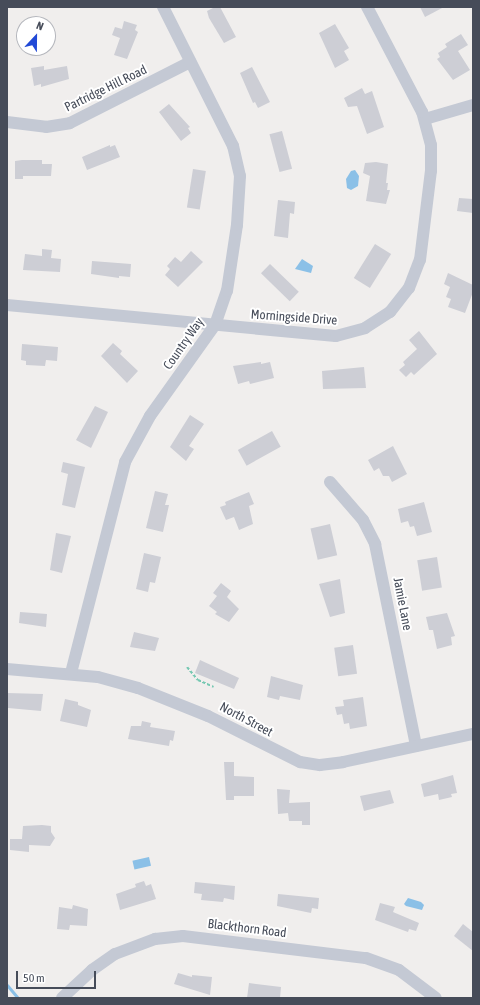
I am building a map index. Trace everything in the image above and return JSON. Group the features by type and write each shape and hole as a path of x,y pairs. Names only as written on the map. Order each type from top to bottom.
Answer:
{"street":[{"name":"Country Way","path":"71,673 125,462 150,416 215,325 227,290 237,225 239,168 227,130 190,62 163,7"},
{"name":"Morningside Drive","path":"7,305 336,336 365,328 390,312 411,284 421,255 432,170 429,133 425,119 367,7"},
{"name":"Partridge Hill Road","path":"7,122 46,127 70,123 190,62"},
{"path":"425,119 473,105"},
{"name":"Jamie Lane","path":"330,482 363,520 375,544 416,746"},
{"name":"North Street","path":"7,669 71,673 98,677 172,700 300,762 320,764 343,762 473,734"},
{"name":"Blackthorn Road","path":"62,998 92,970 115,954 155,939 183,936 366,958 399,970 436,998"}],"path":[{"path":"186,667 198,680 214,687"}],"water":[{"path":"355,170 359,176 358,186 351,190 347,188 346,179 351,171"},
{"path":"302,259 313,266 311,273 295,269"},
{"path":"149,857 151,866 134,870 132,861"},
{"path":"408,898 421,902 424,905 422,910 406,906 404,904"}],"building":[{"path":"215,7 220,7 236,37 224,43 209,18 207,11"},
{"path":"420,7 444,7 425,17"},
{"path":"124,21 137,25 135,30 138,32 127,59 114,55 120,38 112,35 115,27 122,29"},
{"path":"335,24 349,48 344,51 349,60 335,68 319,33"},
{"path":"461,34 468,45 458,51 470,70 453,80 437,59 440,57 438,53 447,47 445,44"},
{"path":"44,66 44,70 67,66 69,79 41,87 41,84 34,86 31,68"},
{"path":"252,67 270,102 258,108 255,102 253,103 240,73"},
{"path":"362,88 365,94 372,91 384,127 367,134 357,106 348,107 344,98"},
{"path":"169,104 190,127 188,128 191,133 181,141 159,112"},
{"path":"282,131 292,169 280,172 269,134"},
{"path":"110,145 110,147 115,145 120,157 87,170 82,157"},
{"path":"42,160 42,164 52,164 51,176 23,176 23,179 15,179 15,161"},
{"path":"376,162 388,164 386,183 388,183 387,190 390,190 386,204 366,201 370,176 363,173 365,163"},
{"path":"193,169 206,171 200,210 187,208"},
{"path":"459,198 473,199 473,213 457,211"},
{"path":"278,200 295,202 294,214 290,213 288,238 274,236"},
{"path":"375,244 391,254 370,288 354,278"},
{"path":"42,249 52,250 51,258 61,259 60,272 23,270 25,254 42,256"},
{"path":"191,251 203,262 178,287 165,275 170,269 167,266 175,257 181,262"},
{"path":"92,261 131,264 130,277 119,276 119,278 91,274"},
{"path":"270,264 299,292 290,301 261,273"},
{"path":"448,273 473,285 473,292 465,313 448,307 451,299 446,297 450,287 444,284"},
{"path":"419,331 437,354 414,375 411,372 406,377 399,370 405,365 403,362 417,349 409,340"},
{"path":"113,343 122,351 120,354 138,371 127,383 101,356"},
{"path":"22,344 58,347 57,361 46,360 45,366 26,365 26,361 21,360"},
{"path":"261,362 261,364 270,362 274,378 250,384 249,381 238,384 233,366"},
{"path":"364,367 366,388 323,389 322,371"},
{"path":"95,406 108,412 91,448 76,440"},
{"path":"190,415 204,424 189,446 194,449 186,461 170,447"},
{"path":"272,431 281,447 247,466 238,450"},
{"path":"393,446 407,474 392,482 389,476 383,476 379,468 374,471 368,460"},
{"path":"63,462 85,467 75,508 62,505 68,474 61,472"},
{"path":"155,491 168,494 165,505 169,505 163,532 146,528"},
{"path":"249,492 254,504 249,506 253,524 239,530 234,517 226,520 220,507 226,505 225,502"},
{"path":"424,502 432,532 417,536 414,526 410,527 408,521 401,523 398,509"},
{"path":"330,524 337,555 318,560 311,528"},
{"path":"56,533 71,536 62,573 50,570"},
{"path":"144,553 161,557 155,583 150,582 148,592 136,589"},
{"path":"437,557 442,588 422,591 417,560"},
{"path":"340,579 345,613 330,617 319,584"},
{"path":"221,583 231,591 227,597 239,609 229,622 215,614 217,612 209,606 217,596 213,593"},
{"path":"20,612 47,614 46,627 19,623"},
{"path":"447,613 455,636 451,637 452,645 437,649 433,630 429,630 426,617"},
{"path":"134,632 159,638 155,651 130,647"},
{"path":"353,645 357,674 338,676 334,648"},
{"path":"200,660 239,678 234,689 195,673"},
{"path":"271,676 303,685 300,700 280,696 279,700 267,697"},
{"path":"7,693 43,694 41,711 8,708"},
{"path":"363,697 367,726 350,729 349,723 344,724 342,714 337,715 335,707 344,706 343,700"},
{"path":"65,699 78,702 78,705 91,710 87,727 60,721"},
{"path":"142,721 151,723 150,727 175,731 173,741 170,740 169,746 128,739 131,726 141,726"},
{"path":"224,762 234,762 234,776 254,777 254,796 234,796 234,800 226,800"},
{"path":"453,775 457,793 451,794 452,797 439,800 438,794 424,797 421,784"},
{"path":"277,789 290,790 289,803 310,802 310,825 302,825 302,821 289,821 288,813 278,814"},
{"path":"390,790 394,803 364,811 360,796"},
{"path":"23,826 51,826 51,832 55,838 50,846 29,845 29,852 10,850 10,839 22,839"},
{"path":"144,881 146,886 151,884 156,899 120,910 116,894 136,887 135,884"},
{"path":"195,882 235,886 234,900 224,898 223,902 201,900 202,894 194,893"},
{"path":"278,894 319,898 318,909 312,908 311,913 277,906"},
{"path":"380,903 395,907 393,912 419,923 416,931 409,929 408,932 375,920"},
{"path":"73,905 88,909 87,926 70,925 69,930 57,929 59,907 72,909"},
{"path":"463,924 473,932 473,951 454,936"},
{"path":"178,973 192,977 192,975 212,977 210,995 174,984"},
{"path":"249,983 281,987 280,998 247,998"}],"waterway":[{"path":"7,985 18,998"}]}
